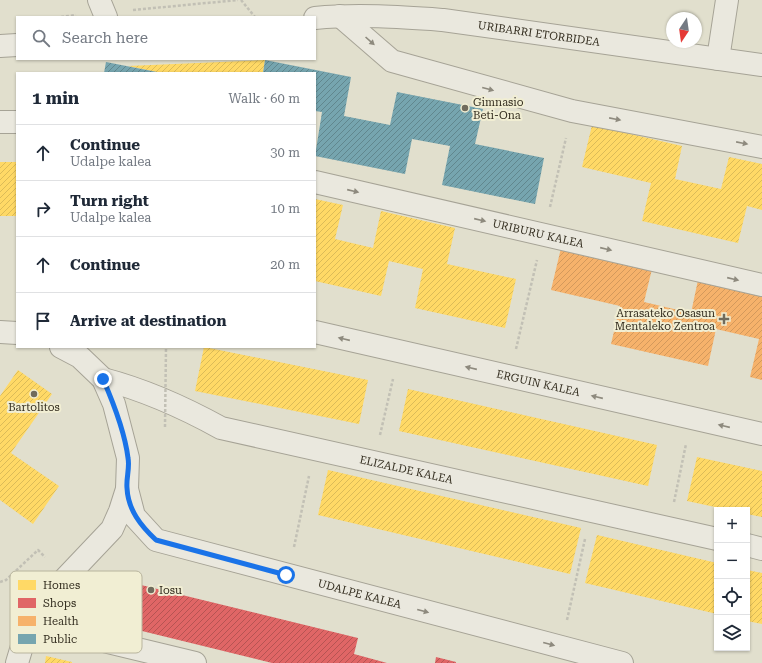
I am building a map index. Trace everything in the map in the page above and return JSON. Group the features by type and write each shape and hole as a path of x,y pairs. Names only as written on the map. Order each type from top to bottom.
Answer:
{"street":[{"path":"718,59 727,0"},
{"path":"340,16 392,61 572,111 762,147"},
{"name":"URIBARRI ETORBIDEA","path":"316,18 340,16 389,16 443,20 762,65"},
{"path":"0,46 16,45"},
{"path":"0,122 16,122"},
{"name":"URIBURU KALEA","path":"316,182 762,285"},
{"path":"0,332 16,333"},
{"name":"ERGUIN KALEA","path":"316,332 762,434"},
{"path":"64,348 80,358 103,379 114,404 128,458 126,489 120,511 112,529 72,571"},
{"name":"ELIZALDE KALEA","path":"103,379 130,386 178,405 221,428 714,538"},
{"name":"UDALPE KALEA","path":"126,489 134,516 156,540 622,663"},
{"path":"750,547 762,549"},
{"path":"142,650 195,663"},
{"path":"17,663 20,653"}],"path":[{"path":"67,16 103,10 238,0"},
{"path":"241,0 254,16"},
{"path":"509,376 572,111"},
{"path":"165,427 166,348"},
{"path":"380,436 390,391"},
{"path":"677,490 686,446"},
{"path":"293,550 315,449"},
{"path":"567,619 592,511"},
{"path":"16,571 38,550 46,557"},
{"path":"0,582 6,580 10,576"}],"building: Homes":[{"path":"265,60 263,72 156,72 128,66"},
{"path":"592,125 682,146 675,179 721,189 729,157 762,164 762,210 747,206 738,243 642,221 651,183 582,167"},
{"path":"0,162 16,162 16,216 0,216"},
{"path":"316,199 343,205 335,239 373,248 381,211 455,228 447,264 516,279 505,328 415,308 423,269 389,261 381,296 316,281"},
{"path":"204,348 368,380 359,424 195,391"},
{"path":"18,370 52,394 11,453 59,486 33,524 0,500 0,396"},
{"path":"408,389 657,445 648,486 399,431"},
{"path":"697,457 762,471 762,517 750,515 750,507 715,507 687,501"},
{"path":"328,470 581,528 570,574 318,515"},
{"path":"597,535 714,562 714,613 585,583"},
{"path":"750,571 762,573 762,624 750,622"},
{"path":"46,656 72,662 72,663 45,663"}],"building: Shops":[{"path":"142,585 358,638 354,654 387,663 272,663 142,631"},
{"path":"436,657 456,662 456,663 435,663"}],"building: Health":[{"path":"561,248 652,269 644,302 691,313 698,280 762,294 762,380 750,377 759,339 716,329 708,366 611,344 620,306 551,290"}],"building: Public":[{"path":"265,60 351,77 344,116 390,125 397,92 483,109 475,144 544,158 535,204 442,185 450,146 412,139 405,174 316,156 322,112 316,111 316,72 263,72"},
{"path":"106,62 157,72 104,72"}],"place":[{"name":"Gimnasio Beti-Ona","path":"465,108"},
{"name":"Arrasateko Osasun Mentaleko Zentroa","path":"724,319"},
{"name":"Bartolitos","path":"34,394"},
{"name":"Iosu","path":"151,590"}],"route":[{"path":"103,379 114,404 128,458 126,489 134,516 145,529 156,540 286,575"}]}
